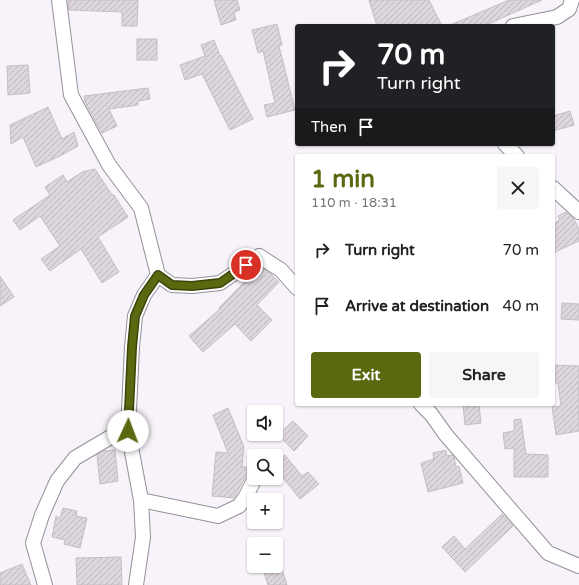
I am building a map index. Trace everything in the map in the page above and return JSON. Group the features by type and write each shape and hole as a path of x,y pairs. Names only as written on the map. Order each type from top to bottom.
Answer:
{"street":[{"path":"59,0 71,95 109,165 141,208 158,275 172,285 192,286 220,283 259,256 281,270 295,286"},
{"path":"523,24 558,17 569,9 572,0"},
{"path":"507,146 515,154"},
{"path":"555,190 579,212"},
{"path":"136,585 143,537 141,500 128,431 132,347 135,316 144,295 158,275"},
{"path":"423,406 431,414 446,435 548,553 579,566"},
{"path":"45,585 34,543 42,515 57,481 75,458 114,435 128,431"},
{"path":"141,500 218,516 239,506 252,485"}],"building":[{"path":"68,0 138,0 137,26 122,26 122,12 69,10"},
{"path":"214,0 237,0 240,10 234,12 236,20 221,25"},
{"path":"369,0 429,0 441,24 376,24"},
{"path":"509,0 542,0 488,24 453,24"},
{"path":"277,24 282,45 279,46 295,110 267,117 264,105 275,103 263,51 258,53 252,30"},
{"path":"137,39 157,39 157,60 137,60"},
{"path":"214,40 220,56 221,55 253,119 230,130 202,74 185,80 180,65 205,56 201,45"},
{"path":"28,65 30,93 8,95 7,66"},
{"path":"148,88 150,99 138,101 138,105 109,109 117,126 102,133 85,102 84,96"},
{"path":"48,107 62,139 74,132 78,146 36,167 23,137 11,144 10,125"},
{"path":"570,111 574,125 555,130 555,115"},
{"path":"95,169 128,217 98,237 119,272 102,283 81,249 50,271 41,259 60,246 40,216 20,230 13,220 50,195 45,187 63,175 67,182 82,172"},
{"path":"566,212 574,219 579,229 579,241 555,252 555,223 560,220 558,216"},
{"path":"260,266 279,282 257,305 272,320 251,341 235,324 203,352 189,336 220,309 219,308"},
{"path":"0,276 14,297 0,306"},
{"path":"562,303 579,304 579,320 561,319"},
{"path":"555,365 579,366 579,431 556,435 552,407 561,406 558,383 555,383"},
{"path":"463,406 479,406 481,423 465,425"},
{"path":"228,408 244,447 242,467 247,467 246,476 234,498 212,496 216,452 228,453 213,415"},
{"path":"521,419 526,454 548,455 548,477 514,477 514,448 505,449 503,433 514,431 514,420"},
{"path":"293,421 308,436 294,451 283,440 283,430"},
{"path":"115,450 118,481 100,484 97,455 103,451"},
{"path":"446,450 447,456 452,455 454,457 456,467 459,466 463,483 428,492 421,463 434,459 433,453"},
{"path":"285,455 302,476 308,472 319,484 300,499 283,478 283,457"},
{"path":"63,508 77,511 76,516 87,518 80,548 64,544 65,540 52,537 56,516 60,518"},
{"path":"502,514 513,526 465,572 442,547 454,536 465,549"},
{"path":"121,557 122,585 77,585 76,558"},
{"path":"22,564 31,585 0,585 0,573"},
{"path":"283,572 287,585 268,585 264,573"}],"route":[{"path":"128,431 135,316 144,295 158,275 172,285 192,286 220,283 246,265"}]}
